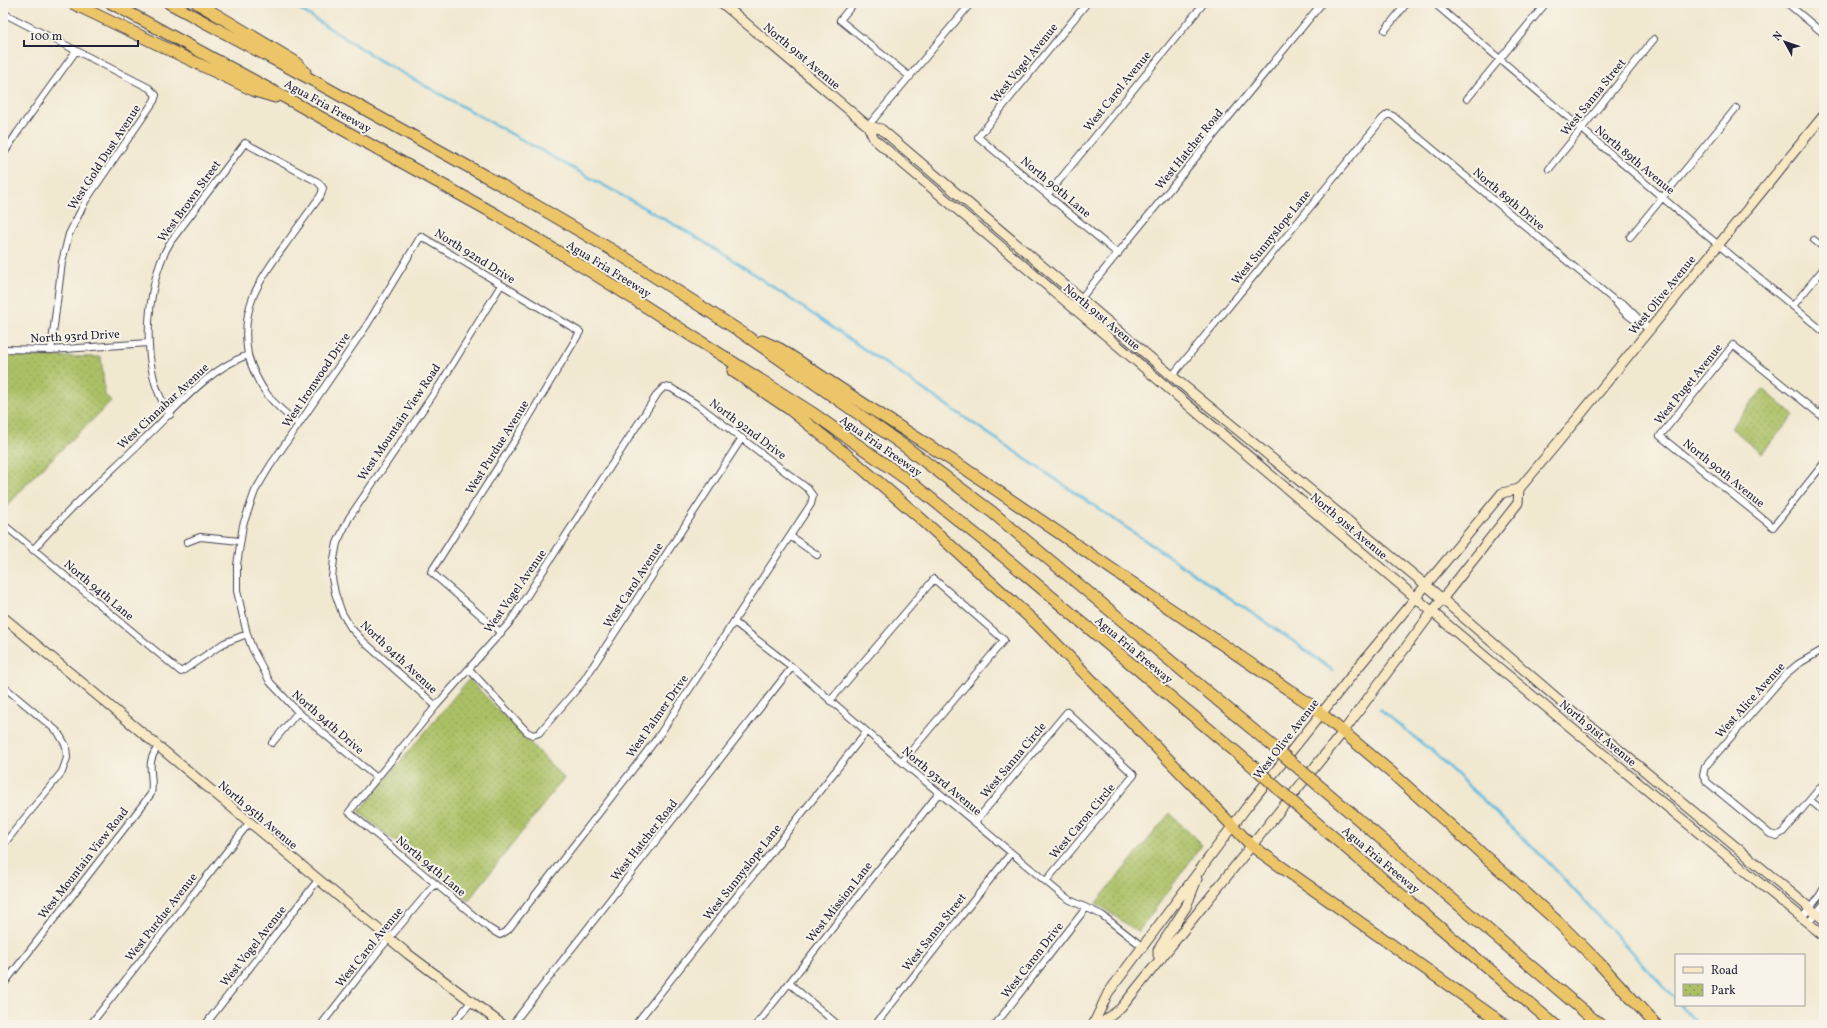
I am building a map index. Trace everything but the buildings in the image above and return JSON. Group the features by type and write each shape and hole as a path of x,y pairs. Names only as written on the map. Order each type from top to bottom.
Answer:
{"highway":[{"path":"72,3 255,91 295,102"},
{"name":"Agua Fria Freeway","path":"111,3 295,102 497,215 593,273 814,414 913,484 1009,561 1255,768 1555,1025"},
{"name":"Agua Fria Freeway","path":"169,3 314,81 503,186 624,257 738,330 903,445 992,512 1275,748 1600,1025"},
{"path":"198,3 294,61 314,81"},
{"path":"593,273 788,408 842,451 918,516 1058,645 1252,846 1505,1025"},
{"path":"738,330 780,349 964,468 1311,705 1392,773 1558,922 1599,963 1656,1025"}],"main road":[{"name":"North 91st Avenue","path":"725,4 868,126 874,139 1072,308 1432,612 1824,936"},
{"name":"West Olive Avenue","path":"1099,1025 1121,1008 1343,732 1442,598 1518,503 1519,489 1824,115"},
{"name":"North 91st Avenue","path":"868,126 881,129 1172,376 1442,598 1559,700 1824,920"},
{"path":"970,221 978,212"},
{"path":"1164,385 1172,376"},
{"path":"1248,456 1256,446"},
{"name":"West Olive Avenue","path":"1093,1025 1108,993 1144,947 1233,826 1321,714 1502,493 1519,489"},
{"path":"1321,518 1331,507"},
{"name":"North 95th Avenue","path":"3,618 389,938 503,1025"},
{"path":"1161,959 1158,955 1158,950 1186,907 1199,872"}],"street":[{"path":"854,3 840,20 910,77"},
{"path":"868,126 970,3"},
{"name":"West Vogel Avenue","path":"978,137 1087,3"},
{"name":"West Carol Avenue","path":"1048,194 1204,3"},
{"name":"West Hatcher Road","path":"1072,308 1118,254 1322,3"},
{"path":"1385,30 1407,3"},
{"name":"North 89th Avenue","path":"1434,3 1718,245 1824,332"},
{"path":"1466,99 1546,3"},
{"path":"1787,3 1824,34"},
{"path":"3,13 76,51 3,155"},
{"name":"West Sanna Street","path":"1549,168 1654,39"},
{"name":"West Gold Dust Avenue","path":"51,350 62,262 69,234 86,200 154,101 156,95 149,88 76,51"},
{"path":"1630,238 1736,108"},
{"name":"North 89th Drive","path":"1388,114 1394,116 1615,301 1619,308 1636,322 1650,329"},
{"name":"West Sunnyslope Lane","path":"1172,376 1383,118 1388,114"},
{"name":"North 90th Lane","path":"978,137 1118,254"},
{"name":"West Brown Street","path":"170,415 155,385 148,343 154,288 159,266 166,250 245,143 318,182 323,188 322,195 265,272 257,286 250,303 246,323 248,355"},
{"name":"North 92nd Drive","path":"421,236 580,332"},
{"name":"West Ironwood Drive","path":"240,541 247,512 255,491 367,325 421,236"},
{"path":"1814,240 1824,248"},
{"path":"1793,306 1824,268"},
{"name":"West Mountain View Road","path":"332,578 337,543 349,518 441,383 501,285"},
{"name":"West Purdue Avenue","path":"501,633 431,572 517,437 580,332"},
{"name":"North 93rd Drive","path":"3,349 51,350 148,343"},
{"name":"West Puget Avenue","path":"1660,436 1733,346 1823,416"},
{"path":"248,355 257,380 268,397 279,409 299,424"},
{"name":"West Cinnabar Avenue","path":"34,550 58,521 212,374 227,364 248,355"},
{"name":"West Vogel Avenue","path":"349,812 436,706 501,633 519,609 658,393 664,387"},
{"name":"North 92nd Drive","path":"664,387 671,388 694,402 808,489 813,496"},
{"path":"1823,416 1824,402"},
{"name":"North 90th Avenue","path":"1660,436 1773,527 1824,463"},
{"name":"West Carol Avenue","path":"469,669 527,732 533,734 539,733 574,695 586,678 742,438"},
{"name":"West Palmer Drive","path":"500,935 508,930 655,741 811,504 813,496"},
{"name":"North 94th Lane","path":"3,524 181,672 224,643 248,634"},
{"path":"790,536 817,555"},
{"path":"187,542 200,538 240,541"},
{"name":"North 94th Drive","path":"240,541 237,564 237,591 252,648 270,682 298,712 377,778"},
{"name":"North 94th Avenue","path":"332,578 337,599 351,628 363,641 436,706"},
{"path":"830,701 934,579 1004,640 902,762"},
{"name":"North 93rd Avenue","path":"734,622 792,668 866,732 1046,881 1070,900 1102,915 1144,947"},
{"name":"West Alice Avenue","path":"1810,800 1783,832 1777,836 1770,834 1707,782 1703,775 1705,767 1777,684 1798,664 1824,649"},
{"name":"West Hatcher Road","path":"512,1025 792,668"},
{"path":"3,686 58,732 64,741 67,754 66,764 58,778 3,845"},
{"path":"272,742 298,712"},
{"name":"West Caron Circle","path":"1046,881 1134,775 1067,712"},
{"name":"West Sanna Circle","path":"975,822 1067,712"},
{"name":"West Sunnyslope Lane","path":"635,1025 866,732"},
{"name":"West Mountain View Road","path":"3,986 151,794 152,787 150,763 152,755 158,747"},
{"path":"1824,783 1810,800 1824,812"},
{"name":"West Mission Lane","path":"756,1025 939,792"},
{"name":"North 94th Lane","path":"349,812 490,929 500,935"},
{"name":"West Purdue Avenue","path":"90,1025 249,822"},
{"name":"West Sanna Street","path":"875,1025 1011,852"},
{"name":"West Vogel Avenue","path":"205,1025 318,880"},
{"name":"West Carol Avenue","path":"321,1025 389,938 435,884"},
{"path":"1813,911 1824,888"},
{"path":"1805,920 1813,911 1824,904"},
{"name":"West Caron Drive","path":"995,1025 1086,908"},
{"path":"789,983 838,1025"},
{"path":"452,1025 471,1002"}],"green space":[{"path":"3,356 101,357 105,395 111,402 33,477 3,511"},
{"path":"1763,389 1794,415 1762,453 1731,428"},
{"path":"469,679 564,778 468,901 359,812"},
{"path":"1170,813 1202,845 1138,932 1096,903"}],"waterway":[{"path":"290,3 379,60 691,234 739,264 1293,641 1332,670"},
{"path":"1380,709 1435,754 1550,864 1675,999"},
{"path":"1681,1006 1699,1025"}]}
